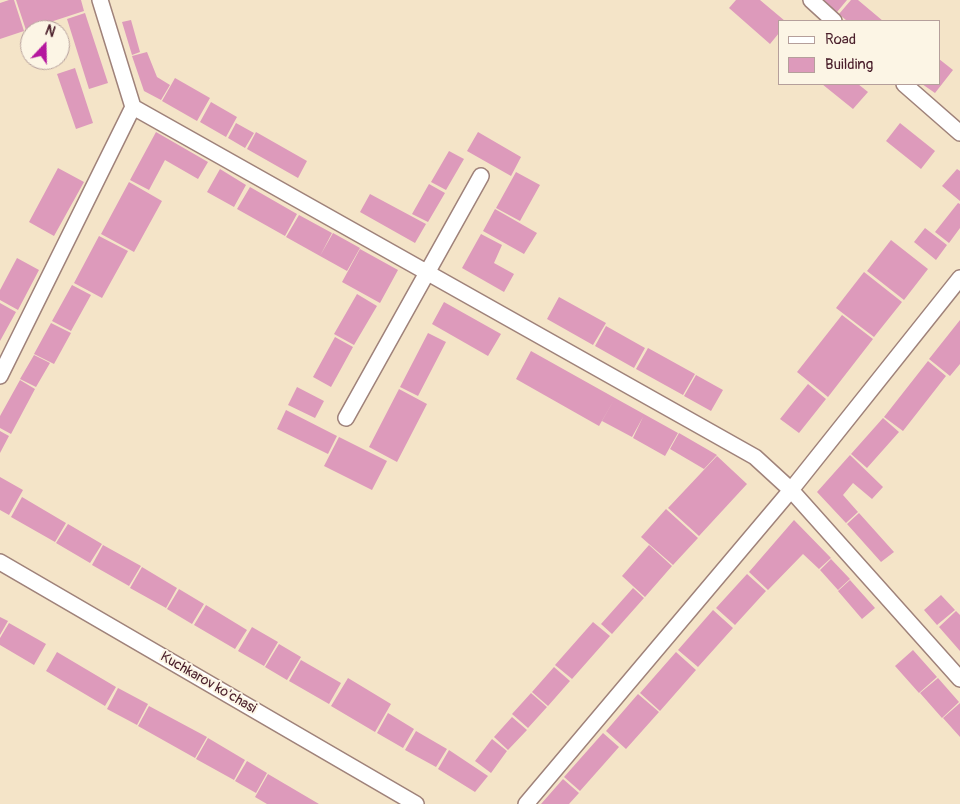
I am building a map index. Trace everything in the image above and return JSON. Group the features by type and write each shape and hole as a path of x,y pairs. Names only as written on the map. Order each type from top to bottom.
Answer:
{"street":[{"path":"100,0 133,107 755,456 791,490 960,680"},
{"path":"811,0 833,20"},
{"path":"905,85 960,133"},
{"path":"0,376 133,107"},
{"path":"346,418 481,176"},
{"path":"526,804 791,490 960,278"},
{"name":"Kuchkarov ko'chasi","path":"0,562 416,804"}],"building":[{"path":"14,0 20,20 20,32 0,39 0,3"},
{"path":"16,0 81,0 84,11 57,20 23,20"},
{"path":"736,0 760,0 784,20 778,20 778,34 770,44 729,8"},
{"path":"822,0 847,0 837,12"},
{"path":"851,0 858,0 882,20 846,20 839,14"},
{"path":"85,13 108,83 89,89 70,29 70,20 67,19"},
{"path":"131,20 140,52 132,55 122,22"},
{"path":"147,52 157,77 170,85 161,100 144,91 132,56"},
{"path":"940,60 953,70 935,93 923,85 940,85"},
{"path":"75,68 93,123 76,129 57,74"},
{"path":"175,78 210,98 197,121 162,101"},
{"path":"823,85 859,85 868,92 853,109"},
{"path":"211,102 237,117 226,137 200,122"},
{"path":"236,123 254,133 245,148 228,138"},
{"path":"900,123 935,151 921,169 886,141"},
{"path":"156,132 208,162 198,179 165,160 149,190 130,180"},
{"path":"256,132 307,161 298,178 247,149"},
{"path":"478,132 521,157 511,176 467,151"},
{"path":"449,151 464,159 446,190 431,182"},
{"path":"58,168 84,182 54,236 29,222"},
{"path":"220,169 246,185 234,207 207,192"},
{"path":"957,169 960,171 960,201 942,186"},
{"path":"516,172 540,185 520,221 496,208"},
{"path":"129,182 162,201 134,252 101,234"},
{"path":"429,184 445,193 428,222 412,214"},
{"path":"250,187 297,214 285,236 237,209"},
{"path":"370,194 426,224 415,243 360,212"},
{"path":"958,203 960,204 960,228 949,243 935,232"},
{"path":"495,209 537,233 524,254 483,231"},
{"path":"299,215 332,233 320,256 286,237"},
{"path":"925,228 947,245 936,260 914,242"},
{"path":"333,233 360,248 347,271 320,256"},
{"path":"481,234 502,245 494,263 514,274 504,292 462,268"},
{"path":"99,236 128,251 102,298 74,283"},
{"path":"891,240 928,269 904,300 867,271"},
{"path":"360,249 398,270 380,303 342,282"},
{"path":"17,258 39,270 18,310 0,300 0,290"},
{"path":"864,272 902,302 874,337 836,308"},
{"path":"72,285 91,295 71,331 52,321"},
{"path":"357,294 377,306 354,345 334,334"},
{"path":"559,297 606,323 593,345 547,319"},
{"path":"444,302 501,334 488,356 432,324"},
{"path":"0,303 16,312 0,341"},
{"path":"842,315 873,339 828,397 797,372"},
{"path":"960,320 960,364 950,376 929,359"},
{"path":"51,323 71,333 54,364 34,354"},
{"path":"606,326 645,348 634,368 595,346"},
{"path":"428,333 446,342 418,396 400,387"},
{"path":"335,337 353,347 331,387 313,377"},
{"path":"648,348 695,374 683,395 636,369"},
{"path":"531,351 615,398 599,426 516,379"},
{"path":"34,355 50,363 36,387 20,379"},
{"path":"928,361 946,376 903,431 884,417"},
{"path":"696,375 723,390 711,411 684,396"},
{"path":"20,380 35,389 11,434 0,428 0,416"},
{"path":"808,384 826,399 799,433 780,419"},
{"path":"297,387 324,401 315,418 288,405"},
{"path":"399,389 427,404 397,462 369,447"},
{"path":"615,398 678,433 665,456 633,438 643,417 632,437 602,421"},
{"path":"286,410 337,436 328,454 277,429"},
{"path":"883,418 899,432 867,468 851,454"},
{"path":"0,431 9,436 0,453"},
{"path":"679,433 717,455 704,469 670,449"},
{"path":"339,437 387,461 372,490 324,466"},
{"path":"850,455 883,487 872,499 853,483 843,495 858,512 846,523 817,492"},
{"path":"717,456 747,484 699,536 668,508"},
{"path":"0,477 23,490 9,515 0,510"},
{"path":"22,497 66,523 55,542 11,517"},
{"path":"666,509 698,538 673,565 641,537"},
{"path":"859,513 894,552 881,562 847,524"},
{"path":"794,520 831,558 819,569 803,554 768,590 749,572"},
{"path":"68,524 102,544 90,563 56,543"},
{"path":"103,545 141,566 129,586 92,565"},
{"path":"649,545 672,566 645,597 622,576"},
{"path":"831,559 850,579 838,590 820,570"},
{"path":"142,567 177,588 166,608 130,588"},
{"path":"747,574 766,591 735,625 716,608"},
{"path":"850,580 875,608 862,619 838,591"},
{"path":"633,588 644,598 612,634 601,624"},
{"path":"179,589 204,604 192,624 167,609"},
{"path":"941,595 955,610 937,625 924,610"},
{"path":"206,605 247,630 235,649 194,625"},
{"path":"713,610 733,628 698,667 678,650"},
{"path":"956,611 960,615 960,651 939,627"},
{"path":"0,617 8,621 0,635"},
{"path":"593,622 610,636 572,679 555,665"},
{"path":"9,623 46,644 34,665 0,645 0,638"},
{"path":"252,627 278,642 264,666 238,651"},
{"path":"279,644 301,657 287,680 265,667"},
{"path":"913,650 937,677 919,693 895,666"},
{"path":"57,652 116,687 105,706 46,671"},
{"path":"676,652 696,670 660,711 640,693"},
{"path":"301,660 341,683 329,704 289,681"},
{"path":"554,667 570,681 548,706 532,692"},
{"path":"348,678 391,704 375,732 331,706"},
{"path":"938,678 959,702 942,718 920,693"},
{"path":"118,688 148,704 137,725 107,709"},
{"path":"531,693 547,707 528,728 512,714"},
{"path":"638,694 659,712 626,749 606,731"},
{"path":"960,703 960,737 943,718"},
{"path":"149,706 207,737 195,758 138,726"},
{"path":"388,713 414,729 403,748 377,733"},
{"path":"512,717 527,730 508,750 494,737"},
{"path":"416,731 447,749 436,767 405,750"},
{"path":"603,733 619,747 580,791 564,777"},
{"path":"208,738 245,760 234,780 196,759"},
{"path":"492,739 507,751 491,773 475,761"},
{"path":"449,750 488,776 475,792 438,769"},
{"path":"247,761 267,773 256,793 235,781"},
{"path":"268,774 319,804 267,804 255,797"},
{"path":"563,779 579,793 569,804 541,804"}]}
